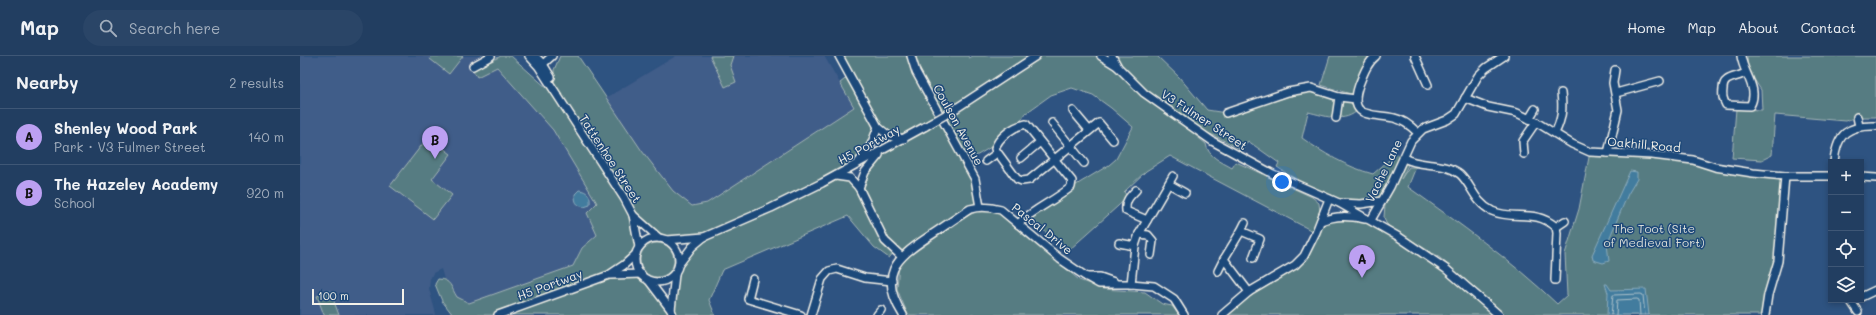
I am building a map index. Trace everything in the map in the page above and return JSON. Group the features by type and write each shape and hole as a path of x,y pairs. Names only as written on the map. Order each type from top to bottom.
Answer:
{"street":[{"path":"473,66 491,56"},
{"name":"Tattenhoe Street","path":"529,56 539,67 624,198 633,215 638,250"},
{"name":"Tattenhoe Street","path":"535,56 543,64 558,90 569,115"},
{"path":"543,64 552,56"},
{"path":"839,56 878,127 889,136 904,139"},
{"name":"Coulson Avenue","path":"911,56 916,72 975,179 980,207"},
{"name":"H5 Portway","path":"679,264 692,247 704,237 771,208 882,152 952,111 1036,56"},
{"name":"V3 Fulmer Street","path":"1101,56 1118,67 1144,93 1166,110 1227,150 1251,163 1339,203"},
{"name":"V3 Fulmer Street","path":"1112,56 1118,67"},
{"path":"1375,56 1367,66 1356,99 1360,109 1367,115 1396,118 1411,126 1418,133"},
{"path":"1416,56 1428,85"},
{"name":"Vache Lane","path":"1371,220 1404,158 1411,141 1418,133 1429,126 1447,120 1456,114 1478,76 1486,68 1504,56"},
{"path":"1741,56 1745,73 1754,91 1753,101 1750,106 1726,105 1722,98 1723,85 1726,80 1745,73"},
{"path":"1608,153 1618,110 1613,82 1615,70"},
{"path":"1616,93 1660,81"},
{"path":"1226,113 1288,92 1311,88 1339,97 1356,99"},
{"path":"1555,133 1561,121 1563,109 1561,93"},
{"path":"1336,118 1339,97"},
{"name":"Oakhill Road","path":"1465,98 1488,107 1517,113 1555,133 1572,144 1590,152 1652,155 1693,160 1730,170 1784,176 1828,176"},
{"path":"1524,154 1523,141 1532,121 1535,109"},
{"path":"1073,111 1089,130"},
{"path":"1858,117 1859,126"},
{"path":"1052,123 1084,163"},
{"path":"1018,224 1030,213 1061,195 1071,187 1072,180 1054,158 1040,142 1026,124 1017,126 997,144 995,149 1017,178 1022,181 1029,180 1054,158 1099,123 1113,140"},
{"path":"1834,159 1835,152 1840,140 1850,130 1859,126 1876,126"},
{"path":"857,165 871,144 878,127"},
{"path":"1021,158 1040,142"},
{"path":"858,188 865,172 882,152"},
{"path":"986,161 997,153"},
{"path":"1404,158 1413,163 1445,167 1460,174 1474,195 1484,206 1493,211 1503,214 1531,215 1541,217 1556,227"},
{"path":"836,176 850,178 858,188 886,240 901,256"},
{"path":"1131,284 1135,246 1139,234 1174,176"},
{"path":"1765,315 1768,295 1778,261 1784,176"},
{"path":"1864,177 1876,178"},
{"path":"1169,184 1185,193"},
{"path":"1136,190 1128,197 1126,211 1147,220"},
{"path":"1222,315 1249,292 1295,265 1304,256 1321,221 1329,199"},
{"path":"1339,203 1361,204 1382,201"},
{"path":"1339,203 1399,237 1446,269 1499,315"},
{"path":"903,315 894,297 892,280 894,269 901,256 970,209 980,207"},
{"name":"Pascal Drive","path":"980,207 989,207 1001,210 1060,259 1099,284 1150,285 1163,291 1174,299 1184,315"},
{"name":"Tattenhoe Street","path":"633,215 663,239"},
{"path":"1321,221 1333,217 1345,216 1371,220"},
{"path":"1556,227 1565,221"},
{"path":"1218,270 1245,223"},
{"path":"1555,280 1556,227"},
{"path":"1241,231 1261,236 1253,258"},
{"path":"1139,234 1148,235 1153,241 1151,255"},
{"name":"H5 Portway","path":"663,239 704,237"},
{"path":"663,239 677,250 679,264 675,274 672,313 649,281 637,268 638,250 648,240 663,239"},
{"path":"1119,243 1135,246"},
{"name":"H5 Portway","path":"498,315 607,275 624,265 638,250"},
{"path":"1224,259 1249,292"},
{"path":"810,315 822,279 828,271 836,269 865,278 892,280"},
{"name":"H5 Portway","path":"607,275 641,274"},
{"path":"649,281 663,281 675,274"},
{"path":"753,279 748,299 800,315"},
{"path":"1864,296 1876,290"},
{"path":"1853,303 1858,312"}],"shaded area":[{"path":"300,56 487,56 553,130 597,204 587,213 597,235 581,248 573,266 469,303 457,298 449,282 444,279 441,269 433,273 430,279 429,289 436,314 434,315 300,315"},
{"path":"676,56 824,56 854,107 707,203 692,206 673,191 642,151 606,98"}],"green space":[{"path":"432,56 463,56 449,74 430,59"},
{"path":"501,56 511,56 548,89 554,97 554,70 560,56 578,56 642,151 673,191 692,206 707,203 854,107 840,83 849,76 839,56 968,56 969,58 973,56 1101,56 1118,66 1112,56 1157,56 1179,77 1207,110 1226,113 1311,88 1356,99 1359,109 1354,114 1341,118 1328,117 1308,112 1302,138 1336,159 1354,168 1373,174 1396,154 1404,158 1382,201 1360,204 1339,199 1306,185 1286,173 1277,167 1279,163 1248,141 1242,150 1215,136 1192,127 1194,134 1206,144 1207,149 1212,156 1232,168 1236,162 1312,197 1319,203 1321,221 1333,217 1371,220 1399,237 1499,315 1222,315 1249,292 1295,265 1315,235 1320,235 1170,156 1146,171 1124,192 1128,197 1068,251 1035,223 1030,213 1109,165 1116,159 1133,127 1093,95 1072,88 1051,95 1026,113 1017,126 995,147 991,147 966,162 975,179 980,207 901,256 895,251 889,258 874,247 848,216 722,270 709,300 715,315 453,315 442,301 435,284 438,279 448,282 457,297 469,303 573,266 582,248 597,235 587,213 597,203 553,130 497,67 477,77 473,70","holes":["878,127 903,139 882,152 858,188 850,178 837,175 857,165","631,216 659,238 667,236 703,238 679,264 675,274 671,309 649,281 641,274 610,274 636,254 639,247"]},
{"path":"710,56 733,56 730,65 736,82 725,87"},
{"path":"1330,56 1370,56 1354,95 1321,85"},
{"path":"1747,56 1876,56 1876,117 1857,117 1845,121 1775,115 1772,155 1762,160 1732,158 1736,109 1762,110 1761,90 1748,70"},
{"path":"428,137 451,154 432,179 452,195 433,219 390,186"},
{"name":"The Toot (Site of Medieval Fort)","path":"1590,152 1632,155 1785,176 1781,239 1762,315 1506,315 1440,258 1390,227 1386,223 1384,217 1385,205 1407,160 1410,161 1401,179 1409,167 1416,167 1408,187 1503,257 1557,304 1567,295 1565,254 1579,209"},
{"path":"983,209 996,212 1007,217 1079,280 1103,289 1145,292 1162,304 1172,306 1179,315 908,315 897,289 899,263 969,215"},
{"path":"657,243 669,248 674,260 669,272 657,277 645,272 640,260 645,248"},
{"path":"330,291 339,315 324,315 317,296"}],"water":[{"path":"1630,171 1637,172 1637,179 1628,194 1607,244 1609,261 1603,263 1593,260 1592,255"},
{"path":"579,190 588,194 590,205 584,207 576,203 575,194"},
{"path":"1605,284 1607,284 1611,290 1646,289 1649,315 1607,315 1608,293"}],"place":[{"name":"The Hazeley Academy","path":"435,159"},
{"name":"Shenley Wood Park","path":"1362,278"}]}
